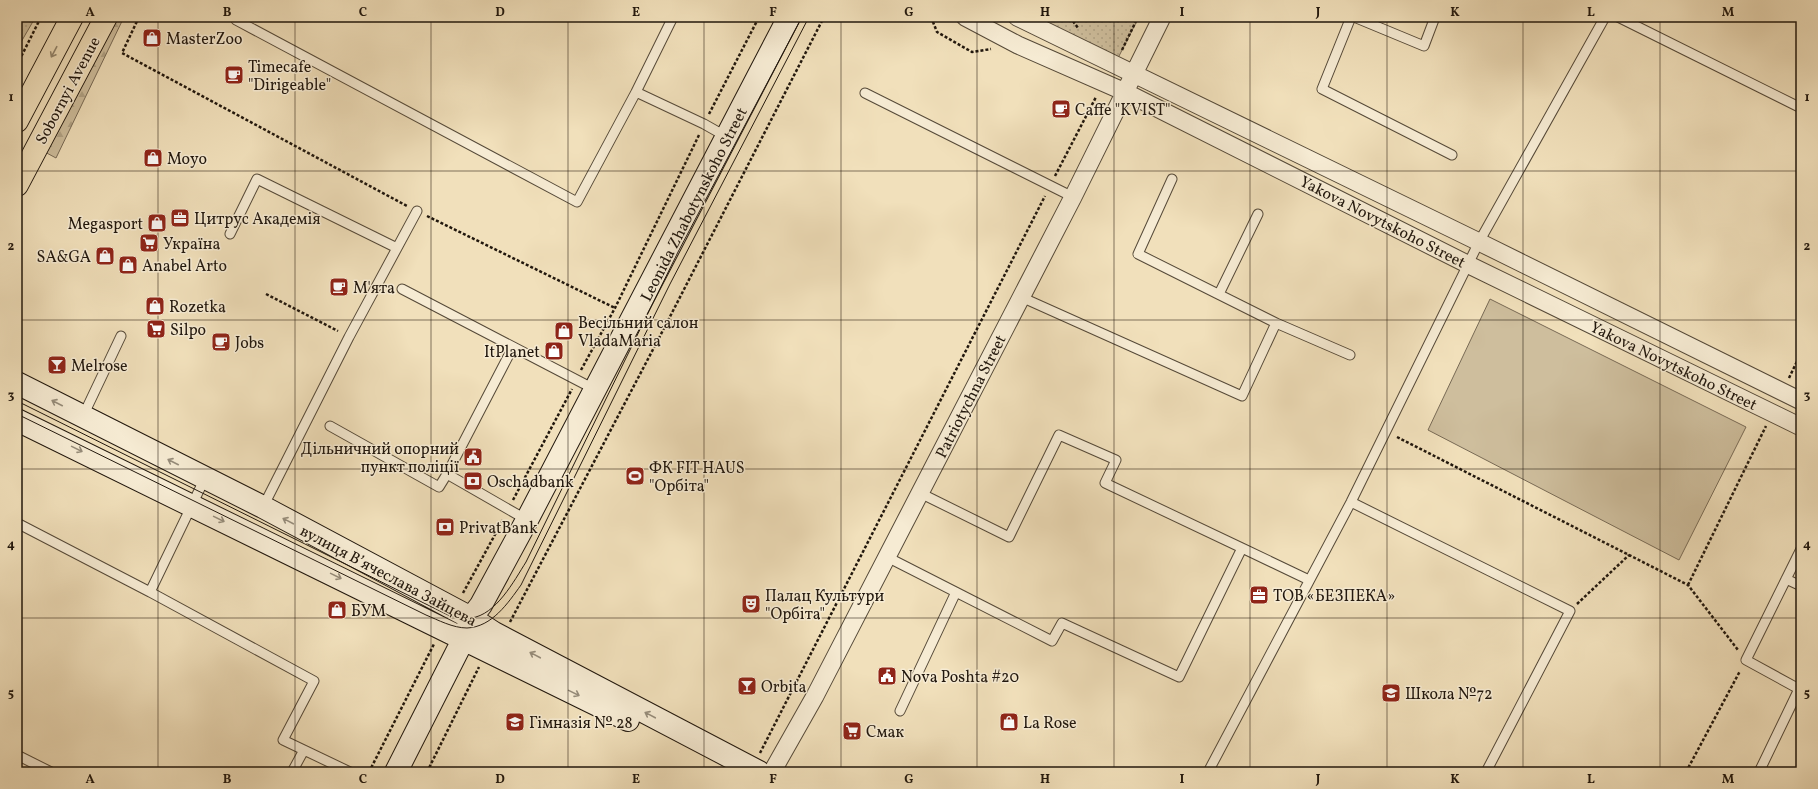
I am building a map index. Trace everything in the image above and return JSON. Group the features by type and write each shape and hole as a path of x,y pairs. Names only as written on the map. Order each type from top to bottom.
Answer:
{"main road":[{"name":"Sobornyi Avenue","path":"17,121 72,17"},
{"name":"Sobornyi Avenue","path":"17,185 106,17"},
{"name":"Leonida Zhabotynskoho Street","path":"396,772 464,638 471,618 481,605 527,520 790,17"},
{"name":"вулиця Вʼячеслава Зайцева","path":"17,383 263,507 471,618 494,633 759,762"},
{"name":"вулиця Вʼячеслава Зайцева","path":"17,420 464,638 733,772"}],"street":[{"name":"Yakova Novytskoho Street","path":"965,17 1018,45 1125,92 1467,264 1801,427"},
{"name":"Yakova Novytskoho Street","path":"1017,17 1801,401"},
{"name":"Patriotychna Street","path":"772,772 815,696 1022,297 1162,17"}],"lane":[{"path":"238,17 236,20 577,202 636,92 673,17"},
{"path":"1435,17 1424,46 1352,17 1322,90 1452,155"},
{"path":"1208,772 1350,502 1478,242 1605,17"},
{"path":"1618,17 1801,108"},
{"path":"636,92 704,124 727,137"},
{"path":"865,93 1073,197"},
{"path":"230,234 257,179 397,248"},
{"path":"1172,179 1138,254 1276,323 1350,355"},
{"path":"263,507 349,337 417,211"},
{"path":"1219,294 1258,214"},
{"path":"402,289 596,390"},
{"path":"1022,297 1242,396 1276,323"},
{"path":"82,416 121,336"},
{"path":"330,426 439,487 514,347"},
{"path":"920,493 1009,536 1059,435 1116,460 1105,483 1309,580"},
{"path":"447,474 527,520"},
{"path":"150,592 205,478"},
{"path":"1350,502 1570,611 1486,772"},
{"path":"17,523 150,592 314,681 282,740 350,772"},
{"path":"887,557 1052,641 1062,623 1179,677 1242,548"},
{"path":"1759,772 1800,690 1746,660 1801,549"},
{"path":"1786,579 1801,586"},
{"path":"900,711 956,592"},
{"path":"292,772 304,750"},
{"path":"17,755 51,772"}],"path":[{"path":"17,65 41,17"},
{"path":"139,17 122,53 417,211 634,317"},
{"path":"462,595 615,308 704,124 759,17"},
{"path":"509,624 659,338 824,17"},
{"path":"931,17 937,32 972,52 1018,45"},
{"path":"759,762 1103,83"},
{"path":"266,294 349,337"},
{"path":"1782,391 1801,353"},
{"path":"1688,585 1772,413"},
{"path":"1385,431 1688,585 1746,660 1686,772"},
{"path":"1570,611 1629,555"},
{"path":"369,772 436,640"},
{"path":"427,772 481,662"}],"green space":[{"path":"17,17 35,18 17,49"},
{"path":"112,17 124,17 56,158 43,151"},
{"path":"1034,17 1139,17 1118,58"},
{"path":"1490,299 1746,427 1679,560 1428,430"}],"tram line":[{"path":"17,401 450,616 460,618 480,616 488,611 503,596 526,562 678,252 802,17"},
{"path":"17,414 426,615 462,628 476,627 492,619 511,599 521,585 670,284 809,17"}],"place":[{"name":"MasterZoo","path":"152,38"},
{"name":"Timecafe \"Dirigeable\"","path":"234,75"},
{"name":"Caffe \"KVIST\"","path":"1061,109"},
{"name":"Moyo","path":"153,158"},
{"name":"Цитрус Академія","path":"180,218"},
{"name":"Megasport","path":"157,223"},
{"name":"Україна","path":"149,243"},
{"name":"SA&GA","path":"105,256"},
{"name":"Anabel Arto","path":"128,265"},
{"name":"М'ята","path":"339,287"},
{"name":"Rozetka","path":"155,306"},
{"name":"Silpo","path":"156,329"},
{"name":"Весільний салон VladaMaria","path":"564,331"},
{"name":"Jobs","path":"221,342"},
{"name":"ItPlanet","path":"554,351"},
{"name":"Melrose","path":"57,365"},
{"name":"Дільничний опорний пункт поліції","path":"473,457"},
{"name":"ФК FIT HAUS \"Орбіта\"","path":"635,476"},
{"name":"Oschadbank","path":"473,481"},
{"name":"PrivatBank","path":"445,527"},
{"name":"ТОВ «БЕЗПЕКА»","path":"1259,595"},
{"name":"Палац Культури \"Орбіта\"","path":"751,604"},
{"name":"БУМ","path":"337,610"},
{"name":"Nova Poshta #20","path":"887,676"},
{"name":"Orbita","path":"747,686"},
{"name":"Школа №72","path":"1391,693"},
{"name":"Гімназія № 28","path":"515,722"},
{"name":"La Rose","path":"1009,722"},
{"name":"Смак","path":"852,731"}]}
